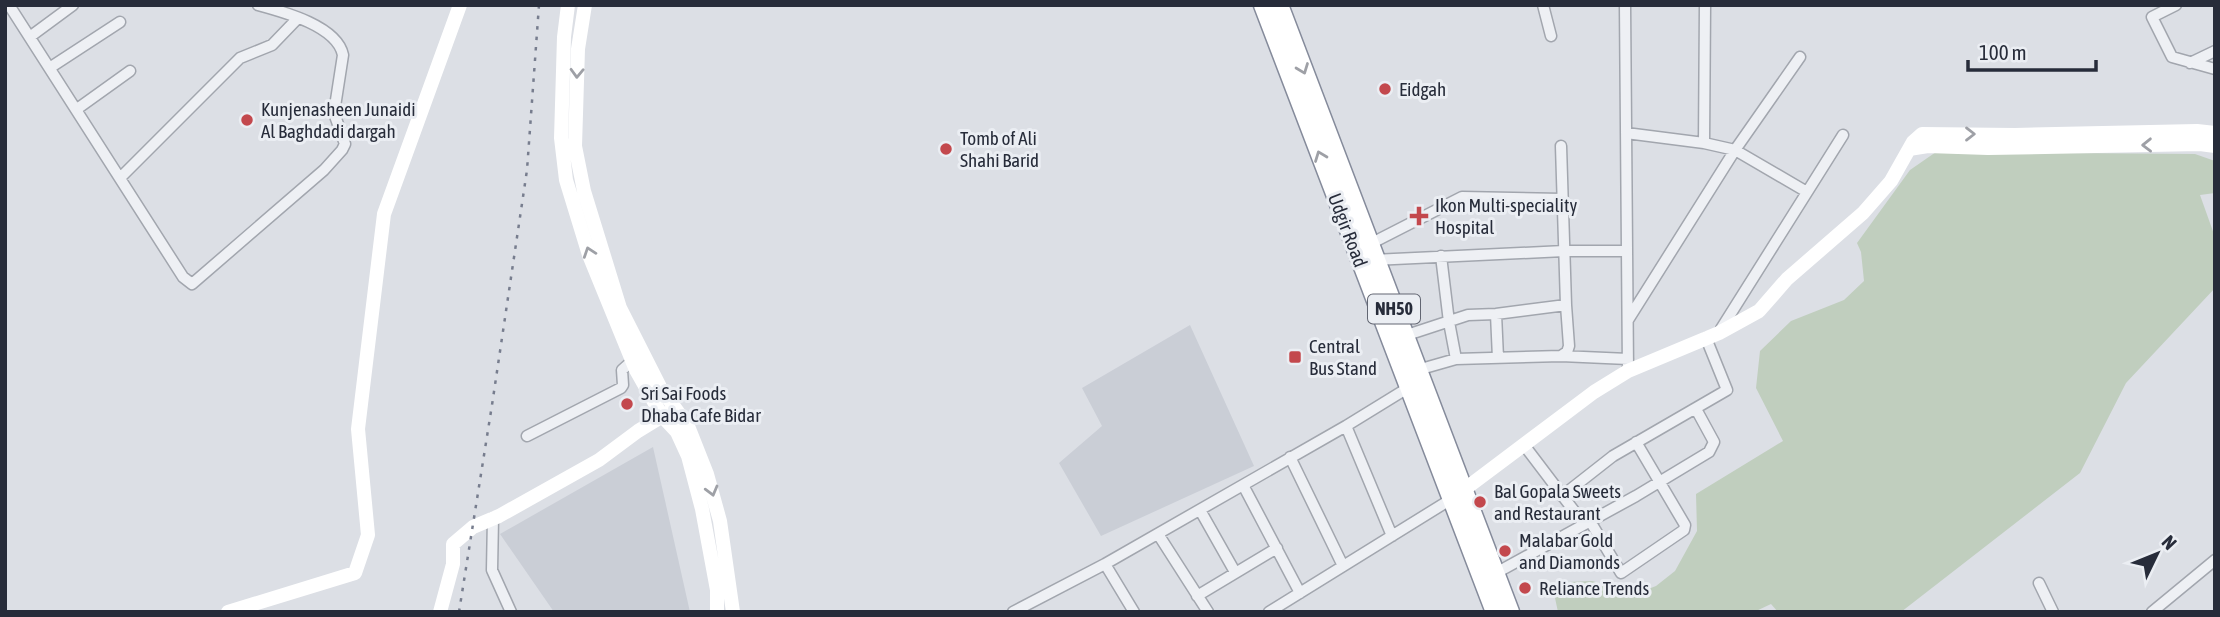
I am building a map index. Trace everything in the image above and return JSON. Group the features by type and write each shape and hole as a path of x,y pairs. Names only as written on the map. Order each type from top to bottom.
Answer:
{"highway":[{"name":"Udgir Road","path":"1263,5 1365,254 1458,494 1495,612"},
{"name":"Udgir Road","path":"1279,5 1365,254 1404,336 1413,378"},
{"name":"Udgir Road","path":"1458,494 1496,573 1510,612"}],"street":[{"path":"31,36 74,5"},
{"path":"7,6 31,36 183,277 192,284 324,170 345,144 334,113 343,55 341,47 330,34 298,18 258,5"},
{"path":"228,612 355,573 368,535 358,429 384,214 460,5"},
{"path":"568,5 564,37 561,138 566,180 589,254 632,361 668,412 688,426 707,474 720,521 733,612"},
{"path":"585,5 578,48 575,146 584,191 620,308 660,387 688,456 702,509 717,590 717,612"},
{"path":"1544,5 1551,36"},
{"path":"1626,5 1628,365"},
{"path":"1704,143 1705,5"},
{"path":"2176,5 2152,17 2172,57 2215,69"},
{"path":"121,177 240,58 272,45 298,18"},
{"path":"51,67 120,22"},
{"path":"2189,63 2215,51"},
{"path":"1628,321 1735,150 1800,57"},
{"path":"77,108 130,71"},
{"path":"1626,133 1704,143 1735,150 1807,192"},
{"path":"1269,612 1458,494 1628,365 1713,336 1759,311 1787,279 1863,213 1891,181 1913,142 1922,134 2215,133"},
{"path":"1562,496 1613,456 1727,390 1713,336 1843,135"},
{"path":"1561,146 1569,346 1562,356"},
{"path":"1909,149 1928,146 2215,146"},
{"path":"1365,254 1462,197 1562,198"},
{"path":"1365,254 1441,256 1627,251"},
{"path":"1441,256 1448,322 1456,359"},
{"path":"1404,336 1468,315 1566,305"},
{"path":"1496,314 1498,358"},
{"path":"1013,612 1105,564 1346,426 1413,378 1456,359 1562,356 1628,365"},
{"path":"527,436 621,388 622,370 632,361"},
{"path":"1496,573 1659,482 1712,448 1714,442 1696,409"},
{"path":"440,612 453,564 453,544 472,527 599,460 668,412"},
{"path":"1346,426 1392,536"},
{"path":"1524,445 1562,496 1587,523 1621,573 1684,530 1685,525 1636,442"},
{"path":"1290,457 1343,566"},
{"path":"1243,485 1300,593"},
{"path":"1200,510 1235,572"},
{"path":"493,518 492,570 511,612"},
{"path":"1158,534 1208,612"},
{"path":"1197,596 1277,548"},
{"path":"2152,612 2215,560"},
{"path":"1105,564 1134,612"},
{"path":"2039,583 2053,612"}],"shaded area":[{"path":"1190,325 1254,466 1101,536 1059,463 1102,426 1082,388"},
{"path":"653,447 690,612 554,612 500,534"}],"green space":[{"path":"1936,152 2195,154 2215,161 2215,193 2200,195 2215,237 2215,288 2126,383 2080,473 1901,612 1778,612 1771,604 1754,612 1558,612 1555,598 1568,582 1592,581 1638,593 1656,586 1675,571 1697,531 1696,494 1783,441 1756,388 1760,351 1791,321 1844,300 1864,281 1861,252 1857,243 1910,170"}],"railway":[{"path":"459,612 527,170 539,5"}],"place":[{"name":"Eidgah","path":"1385,89"},
{"name":"Kunjenasheen Junaidi Al Baghdadi dargah","path":"247,120"},
{"name":"Tomb of Ali Shahi Barid","path":"946,149"},
{"name":"Ikon Multi-speciality Hospital","path":"1419,216"},
{"name":"Central Bus Stand","path":"1295,357"},
{"name":"Sri Sai Foods Dhaba Cafe Bidar","path":"627,404"},
{"name":"Bal Gopala Sweets and Restaurant","path":"1480,502"},
{"name":"Malabar Gold and Diamonds","path":"1505,551"},
{"name":"Reliance Trends","path":"1525,588"}]}
